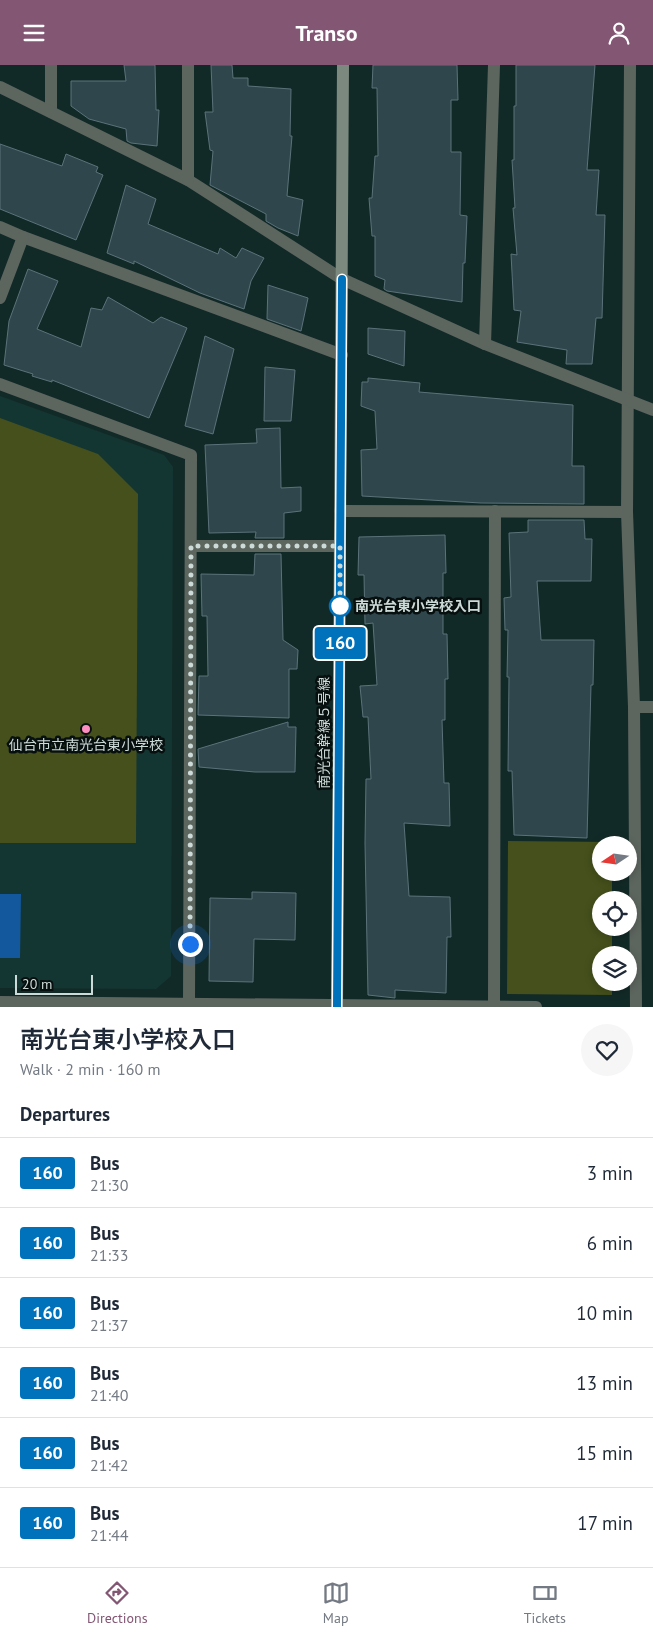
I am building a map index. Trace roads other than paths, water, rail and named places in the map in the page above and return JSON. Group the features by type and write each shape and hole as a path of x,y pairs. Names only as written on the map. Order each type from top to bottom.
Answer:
{"street":[{"path":"51,65 51,112"},
{"path":"188,65 188,181"},
{"name":"南光台幹線５号線","path":"337,1006 343,65"},
{"path":"485,344 494,65"},
{"path":"630,65 627,512 634,707 636,1007"},
{"path":"0,87 188,181 342,279 485,344 653,410"},
{"path":"0,227 342,355"},
{"path":"0,298 23,237"},
{"path":"0,383 191,455 189,1004"},
{"path":"340,511 627,512"},
{"path":"494,1007 495,511"},
{"path":"191,546 340,546"},
{"path":"634,707 653,707"},
{"path":"0,1001 536,1007"}],"water":[{"path":"0,894 21,894 20,958 0,958"}],"place":[{"name":"南光台東小学校入口","path":"340,606"},
{"name":"仙台市立南光台東小学校","path":"86,729"}]}
